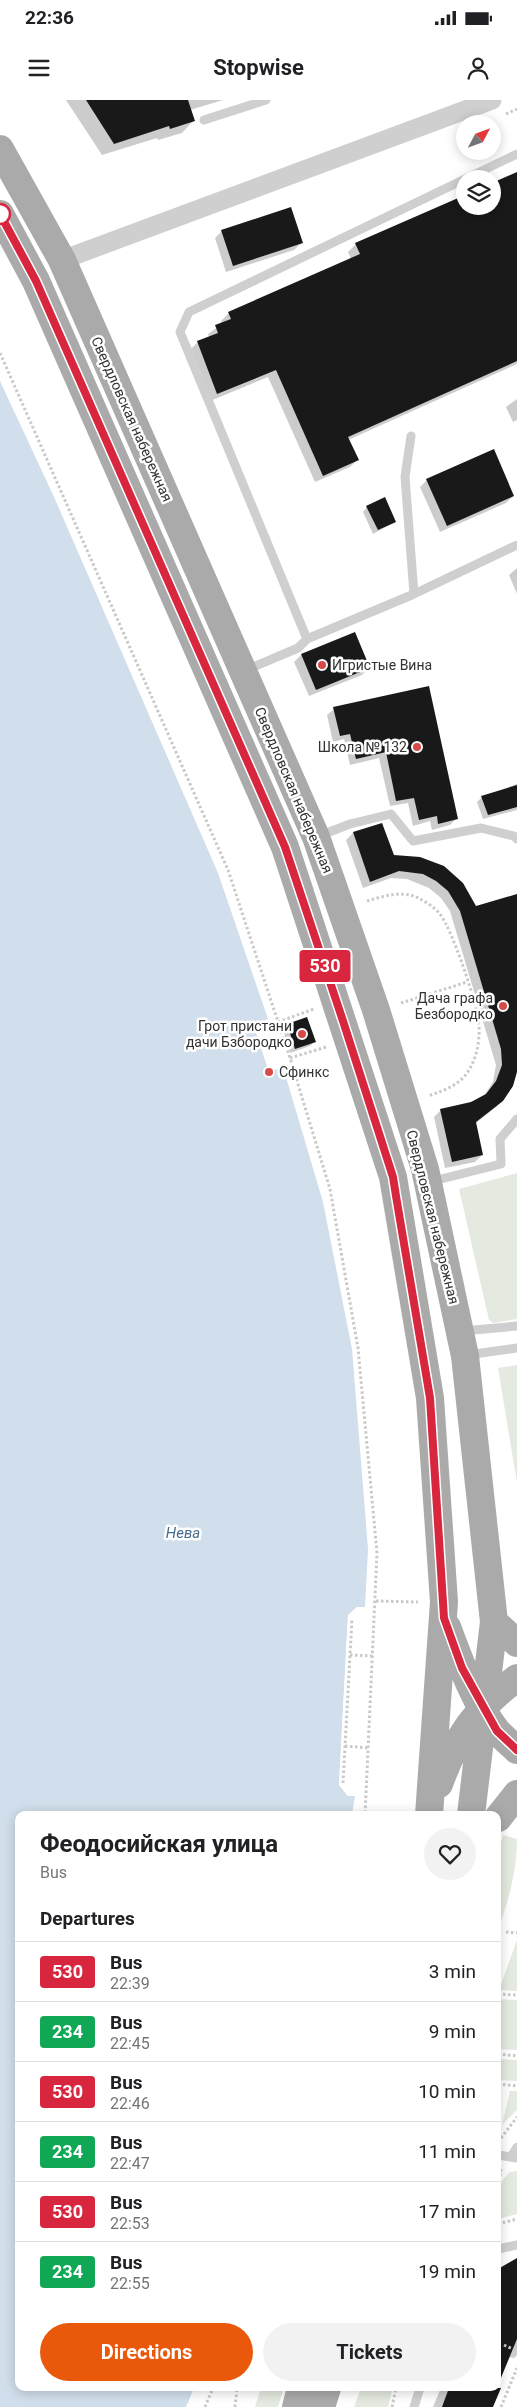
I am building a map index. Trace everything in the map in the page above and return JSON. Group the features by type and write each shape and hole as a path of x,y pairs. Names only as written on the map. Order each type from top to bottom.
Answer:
{"main road":[{"name":"Свердловская набережная","path":"0,149 62,260 316,837 376,1010 428,1183 463,1343 494,1622 471,1811"},
{"name":"Свердловская набережная","path":"0,214 36,281 285,847 393,1177 430,1398 444,1618 429,1811"},
{"name":"Свердловская набережная","path":"444,1618 462,1668 483,1706"},
{"path":"494,1622 517,1643"},
{"path":"517,1678 495,1693 483,1706 497,1731 517,1750"},
{"name":"Свердловская набережная","path":"429,1811 447,1761 463,1732 483,1706"},
{"path":"501,1814 517,1794"},
{"path":"296,2407 300,2391"},
{"path":"321,2407 326,2391"}],"street":[{"path":"62,260 492,100"}],"lane":[{"path":"204,120 266,100"},
{"path":"307,639 180,332 190,312 517,154"},
{"path":"411,436 405,477 414,594"},
{"path":"243,671 298,648 307,639 414,594 517,545"},
{"path":"316,837 350,824 391,814 413,840 481,828 517,838"},
{"path":"428,1183 501,1164 500,1140 517,1119"},
{"path":"463,1343 517,1326"},
{"path":"463,1343 517,1348"},
{"path":"501,2156 514,2158 517,2148"},
{"path":"501,2248 517,2245"},
{"path":"414,2407 419,2391"}],"path":[{"path":"0,353 228,870 290,1058 330,1189 358,1348 377,1553 366,1811"},
{"path":"367,901 400,893 421,899 439,914 454,941 467,982 478,1018 478,1046 469,1070 456,1085 428,1096"},
{"path":"401,1002 467,982"},
{"path":"278,1022 314,1009"},
{"path":"290,1058 326,1047"},
{"path":"376,1602 418,1602"},
{"path":"343,1783 352,1619"},
{"path":"350,1655 374,1656"},
{"path":"345,1746 369,1748"},
{"path":"506,1932 517,1933"},
{"path":"501,1994 517,1996"},
{"path":"501,2054 517,2056"},
{"path":"501,2084 517,2086"},
{"path":"501,2138 517,2117"},
{"path":"501,2172 502,2166"},
{"path":"501,2223 517,2219"},
{"path":"504,2345 517,2351"},
{"path":"501,2407 517,2368"},
{"path":"205,2407 212,2391"},
{"path":"236,2407 237,2391"},
{"path":"392,2407 395,2391"}],"shaded area":[{"path":"517,1173 517,1319 493,1323 489,1320 459,1189"},
{"path":"517,1365 517,1483 498,1368"},
{"path":"503,1835 517,1839 512,1885 501,1921 501,1842"},
{"path":"517,1940 517,1991 501,1990 501,1984"},
{"path":"501,1999 517,2000 517,2050 501,2049"},
{"path":"501,2059 517,2060 517,2081 501,2080"},
{"path":"510,2091 517,2091 517,2110 502,2125"},
{"path":"517,2171 517,2214 501,2218 501,2184 505,2176 510,2172"},
{"path":"260,2391 283,2391 278,2407 255,2407"},
{"path":"360,2391 392,2391 388,2407 354,2407"}],"water":[{"name":"Нева","path":"0,381 54,497 218,873 268,1019 253,1024 269,1072 283,1067 323,1202 352,1349 368,1549 365,1607 357,1607 348,1616 339,1785 348,1796 355,1796 353,1811 15,1811 15,2391 193,2391 186,2407 0,2407"}],"pier":[{"path":"357,1607 365,1607 365,1609 358,1609 351,1617 341,1785 349,1794 355,1794 355,1796 348,1796 339,1785 348,1615"}],"building":[{"path":"86,100 188,100 195,121 170,129 169,126 114,144"},
{"path":"517,172 517,361 348,437 359,460 323,476 276,370 217,394 197,341 218,333 215,325 231,319 228,312 360,254 355,243 456,199 456,215 501,215 501,179"},
{"path":"291,207 303,243 233,266 221,230"},
{"path":"494,449 514,496 447,526 426,479"},
{"path":"385,497 396,522 378,530 366,506"},
{"path":"355,632 370,668 316,690 301,654"},
{"path":"429,686 458,819 438,824 437,816 419,820 414,798 396,801 386,752 356,759 350,734 340,736 333,707"},
{"path":"517,785 517,807 488,815 481,796"},
{"name":"Дача графа Безбородко","path":"382,823 394,855 420,857 444,866 463,883 476,906 517,894 517,1072 513,1086 503,1101 476,1122 483,1155 452,1162 440,1109 471,1102 486,1094 496,1081 502,1065 501,1049 460,911 448,891 436,881 423,874 399,871 370,882 353,832"},
{"name":"Грот пристани дачи Бзбородко","path":"307,1017 316,1042 295,1049 287,1024"},
{"path":"517,2258 517,2339 501,2378 501,2267"},
{"path":"448,2391 500,2391 493,2407 442,2407"}],"bus line":[{"name":"530","path":"0,214 36,281 291,864 393,1177 430,1398 444,1618 462,1668 483,1706 497,1731 517,1750"}],"place":[{"name":"Игристые Вина","path":"322,665"},
{"name":"Школа № 132","path":"417,747"},
{"name":"Дача графа Безбородко","path":"503,1006"},
{"name":"Грот пристани дачи Бзбородко","path":"302,1034"},
{"name":"Сфинкс","path":"269,1072"}]}
